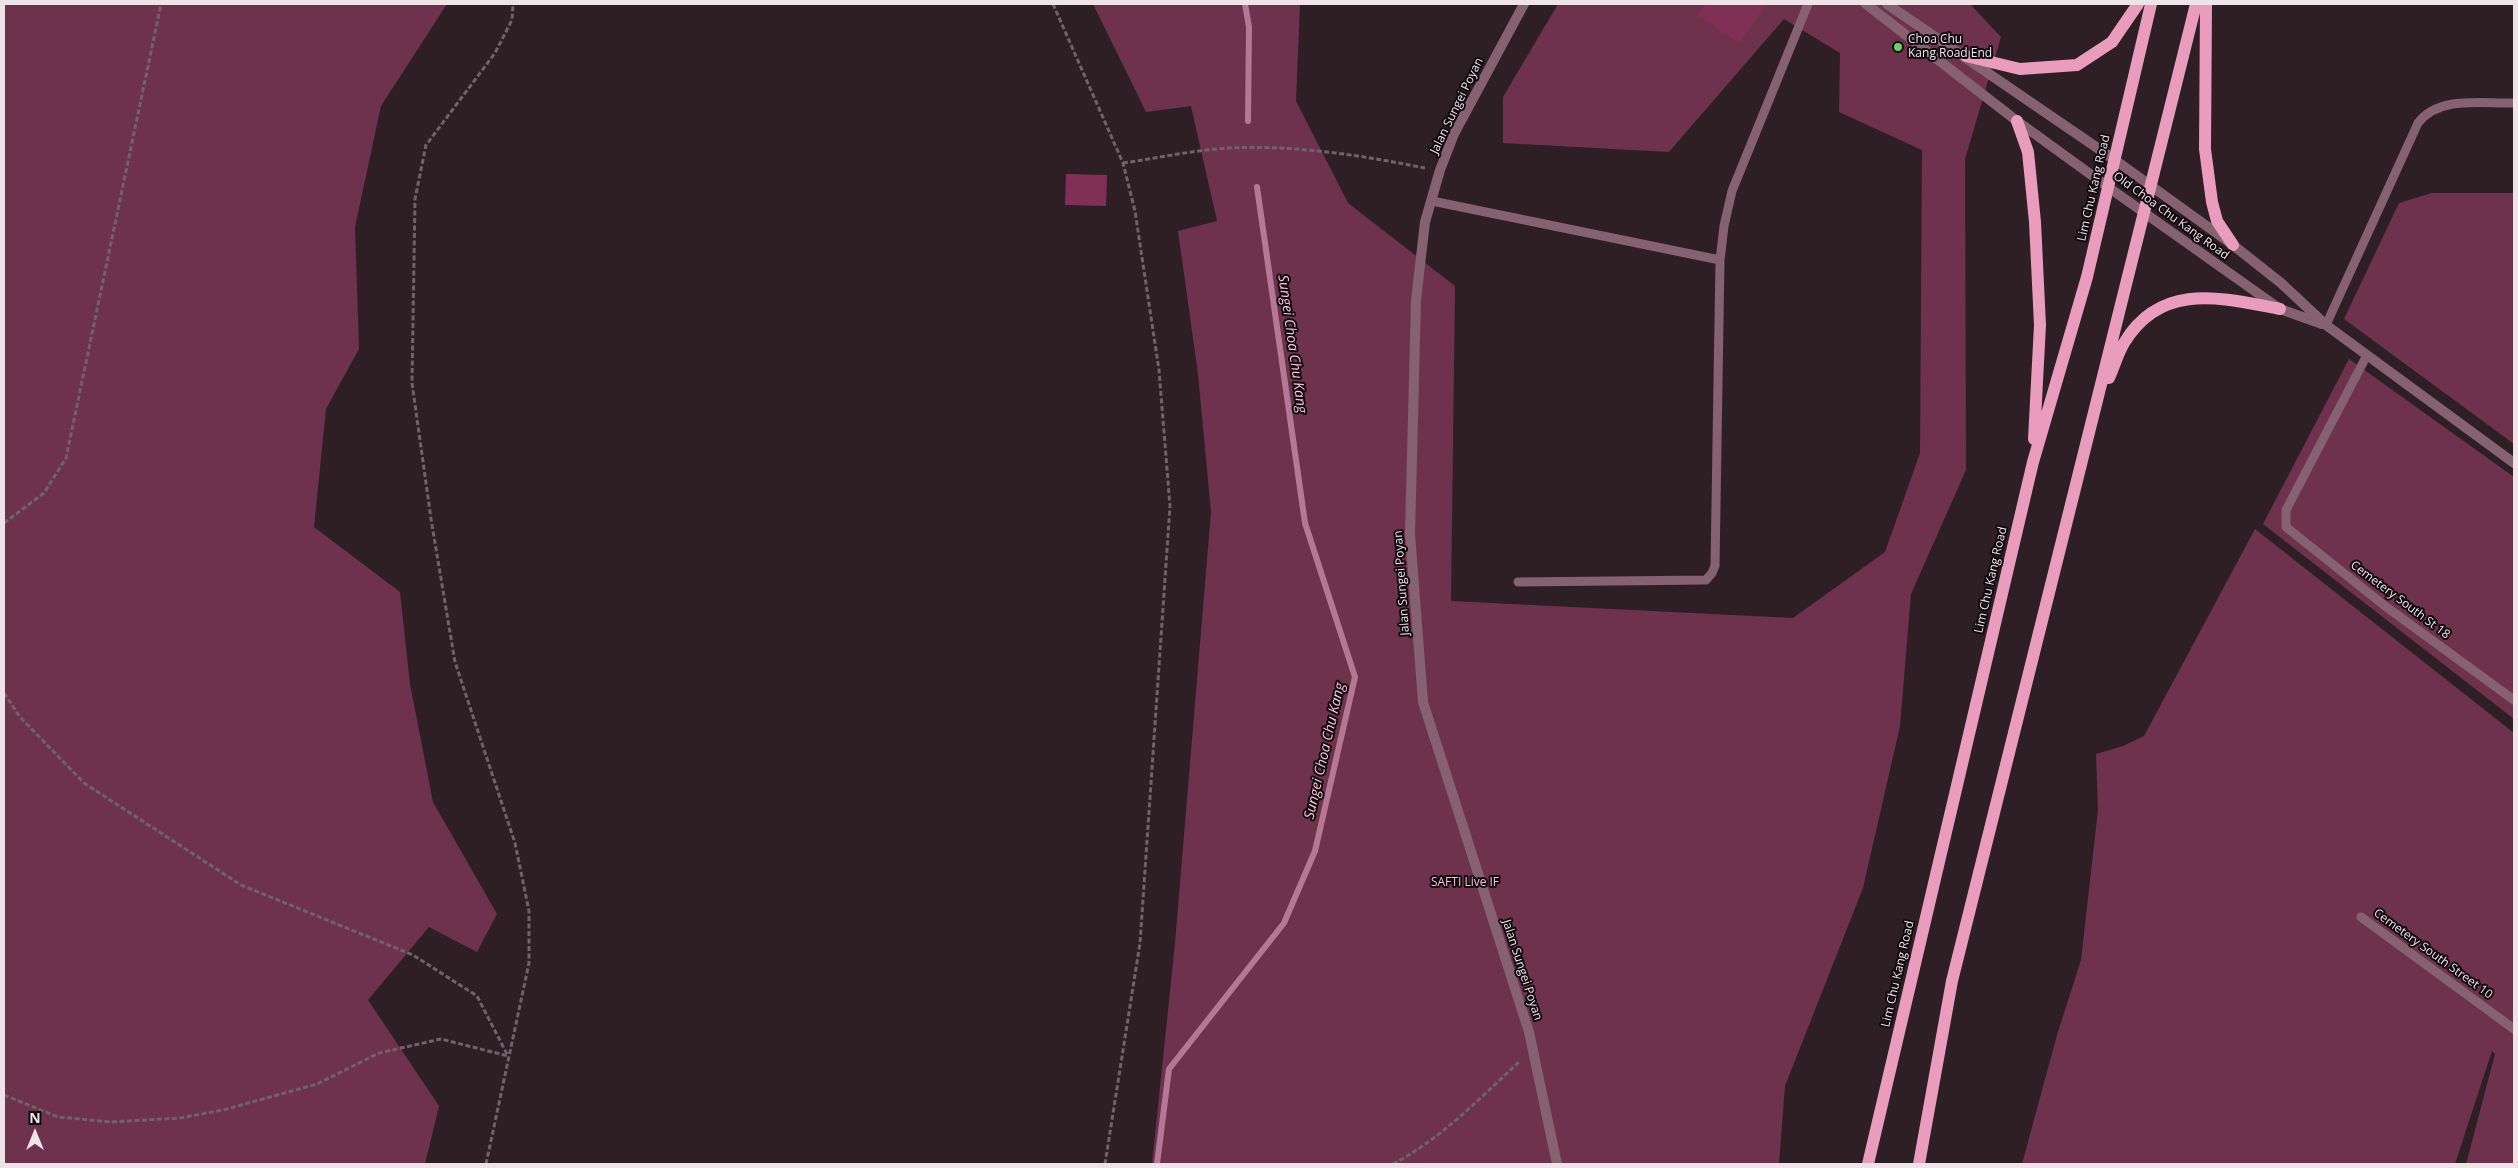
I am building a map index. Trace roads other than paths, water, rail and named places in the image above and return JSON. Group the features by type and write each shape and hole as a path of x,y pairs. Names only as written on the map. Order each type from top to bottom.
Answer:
{"main road":[{"path":"1966,56 2020,69 2077,65 2112,42 2138,4"},
{"name":"Lim Chu Kang Road","path":"1868,1164 2033,462 2087,277 2151,4"},
{"path":"1919,1164 1952,981 2196,4"},
{"path":"2206,4 2205,149 2212,202 2218,220 2233,245"},
{"path":"2018,121 2028,152 2033,181 2040,325 2033,462"},
{"path":"2093,418 2124,343 2148,314 2170,302 2195,298 2224,298 2280,310"}],"street":[{"name":"Jalan Sungei Poyan","path":"1524,4 1454,134 1440,170 1425,222 1416,300 1410,534 1423,702 1533,1050 1557,1164"},
{"name":"Old Choa Chu Kang Road","path":"1866,4 2018,121 2280,310 2326,325"},
{"name":"Old Choa Chu Kang Road","path":"1887,4 1966,56 2233,245 2281,284 2326,325 2514,464"}],"lane":[{"path":"1518,582 1706,580 1712,574 1715,556 1720,260 1724,226 1732,191 1808,4"},
{"path":"2326,325 2418,123 2425,114 2445,105 2514,103"},
{"path":"1432,201 1720,260"},
{"name":"Cemetery South St 18","path":"2366,355 2286,510 2286,527 2386,606 2514,700"},
{"name":"Cemetery South Street 10","path":"2361,917 2514,1030"}],"waterway":[{"name":"Sungei Choa Chu Kang","path":"1245,4 1249,27 1248,121"},
{"name":"Sungei Choa Chu Kang","path":"1157,1164 1169,1069 1284,923 1315,851 1355,677 1305,523 1257,187"}],"place":[{"name":"Choa Chu Kang Road End","path":"1898,47"}],"park label":[{"name":"SAFTI Live IF","path":"1465,883"}]}
